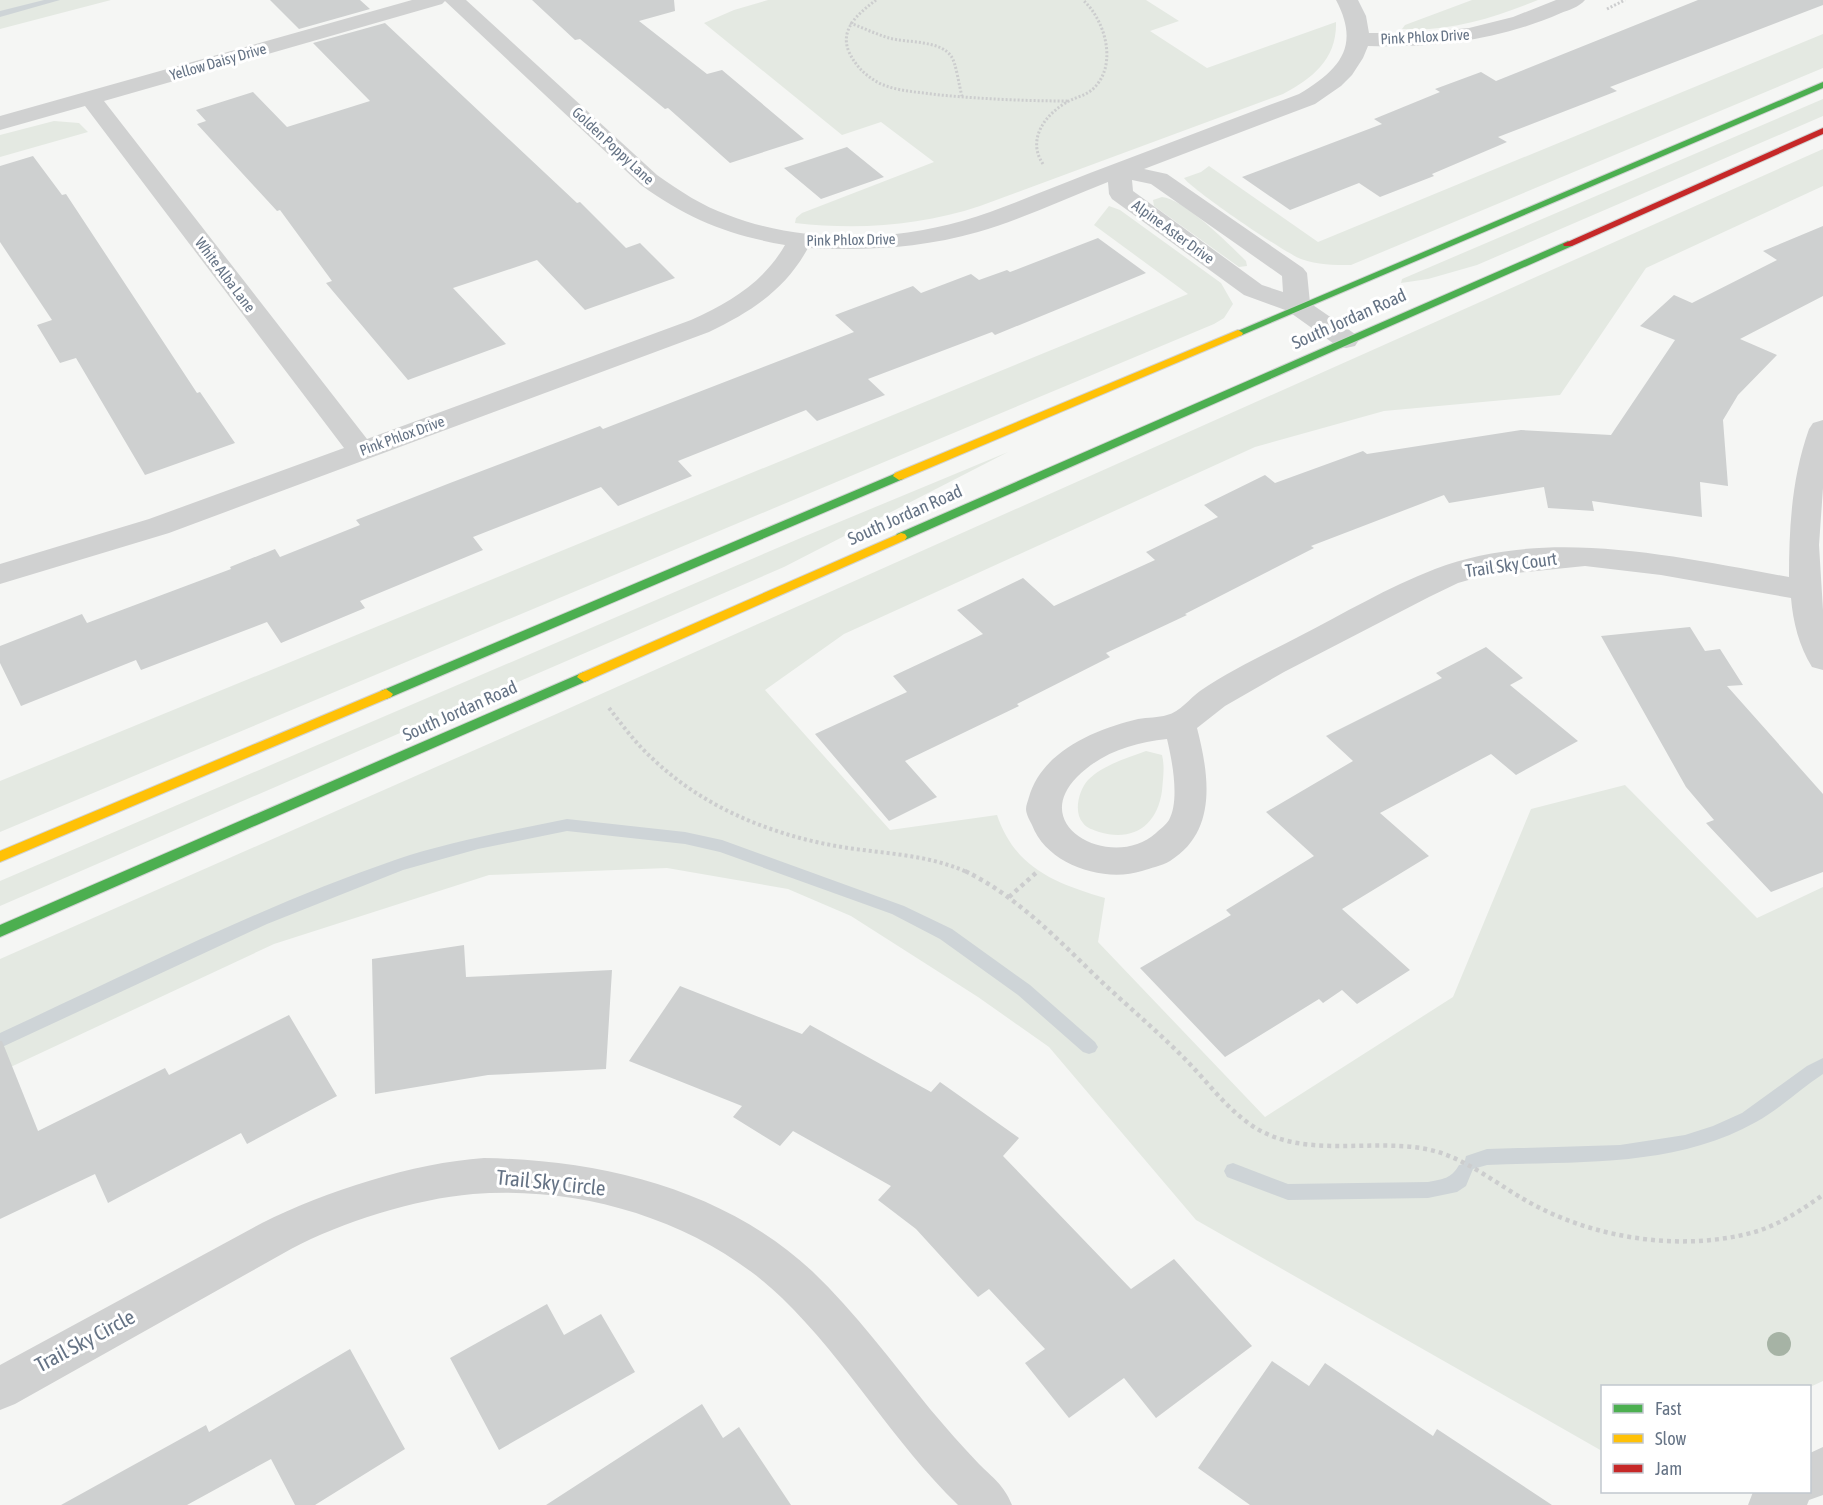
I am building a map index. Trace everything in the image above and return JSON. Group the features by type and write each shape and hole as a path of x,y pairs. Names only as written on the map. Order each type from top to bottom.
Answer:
{"main road":[{"name":"South Jordan Road","path":"0,857 1823,85"},
{"name":"South Jordan Road","path":"0,931 602,669 1823,130"}],"street":[{"name":"Yellow Daisy Drive","path":"0,123 435,0"},
{"name":"Golden Poppy Lane","path":"454,0 661,190 690,207 723,221 778,236 801,239"},
{"path":"1347,0 1358,21 1359,39"},
{"name":"Pink Phlox Drive","path":"0,574 159,526 720,317 753,298 777,278 787,266 801,239 880,242 949,232 982,222 1307,99 1330,85 1347,68 1358,50 1359,39 1426,40 1488,32 1574,0"},
{"name":"White Alba Lane","path":"90,98 361,451"},
{"name":"Alpine Aster Drive","path":"1297,306 1294,273 1159,179 1119,170 1121,194 1253,290 1297,306 1346,340"},
{"path":"1823,429 1812,460 1807,489 1806,590 1811,624 1823,659"},
{"name":"Trail Sky Court","path":"1180,724 1189,759 1189,805 1182,829 1169,843 1157,852 1130,862 1101,860 1068,849 1051,832 1043,813 1045,796 1053,777 1075,758 1138,731 1180,724 1210,700 1254,674 1418,588 1447,576 1477,567 1553,557 1585,556 1661,565 1806,590"},
{"name":"Trail Sky Circle","path":"0,1389 269,1241 321,1215 426,1185 482,1176 548,1178 608,1187 658,1201 704,1221 752,1247 795,1283 831,1321 935,1446 975,1492 990,1505"},
{"path":"1770,1505 1787,1493"}],"path":[{"path":"876,0 850,23 846,33 846,47 856,65 873,80 903,89 1015,101 1069,101 1084,96 1099,82 1105,64 1103,25 1093,9 1083,0"},
{"path":"850,23 898,41 937,47 950,54 956,64 955,75 962,96"},
{"path":"1051,171 1038,159 1035,141 1047,118 1069,101"},
{"path":"609,708 657,764 698,795 760,826 814,842 924,857 969,873 1009,897 1186,1060 1241,1118 1265,1134 1302,1142 1407,1146 1430,1150 1453,1159 1561,1218 1606,1232 1654,1240 1698,1241 1760,1230 1784,1221 1823,1195"},
{"path":"1009,897 1042,867"}],"shaded area":[{"path":"0,0 111,0 0,29"},
{"path":"768,0 1146,0 1179,21 1150,31 1207,68 1336,22 1335,35 1328,57 1313,74 1283,94 957,213 889,225 842,226 795,223 796,218 802,213 934,162 881,122 842,135 704,23 734,10"},
{"path":"1472,0 1538,0 1505,13 1455,26 1402,29 1405,25"},
{"path":"1823,34 1823,68 1351,265 1313,262 1292,255 1220,207 1184,178 1201,172 1209,166 1318,242"},
{"path":"1823,99 1823,116 1477,265 1428,279 1401,283 1402,279"},
{"path":"54,121 79,123 88,132 0,157 0,135"},
{"path":"1823,149 1823,186 1646,268 1560,395 1384,411 1255,447 844,634 765,690 890,830 997,815 1014,848 1039,871 1070,886 1105,898 1098,942 1265,1117 1453,997 1531,809 1625,785 1757,918 1823,887 1823,1381 1811,1387 1601,1385 1601,1450 1196,1220 1049,1047 978,997 851,916 788,889 667,868 489,875 274,944 0,1072 0,959 554,715"},
{"path":"1162,197 1194,214 1246,261 1247,266 1239,267 1154,206 1153,200"},
{"path":"1109,206 1120,210 1221,283 1233,304 1224,318 0,832 0,781 1188,294 1094,225"},
{"path":"1008,452 784,567 0,906 0,881 803,537"},
{"path":"1146,751 1162,755 1164,768 1159,803 1149,822 1133,833 1122,835 1099,832 1086,826 1080,818 1078,807 1082,789 1088,780 1108,766"}],"building":[{"path":"270,0 360,0 370,9 299,29"},
{"path":"532,0 674,0 675,11 639,21 707,74 722,70 804,139 730,163 668,108 665,109 580,39 575,40"},
{"path":"1698,0 1823,0 1823,5 1610,87 1617,91 1498,137 1507,142 1432,174 1434,176 1380,197 1359,183 1290,210 1242,177 1382,124 1374,119 1440,92 1435,89 1481,72 1496,81"},
{"path":"385,23 577,203 580,202 626,248 640,243 675,278 585,310 537,260 453,288 506,344 408,380 326,283 332,281 280,210 277,211 197,124 206,121 196,110 253,92 287,127 370,101 313,43"},
{"path":"847,147 884,177 821,199 784,168"},
{"path":"33,156 62,195 66,194 197,393 200,392 235,443 145,475 76,358 60,363 37,325 52,320 0,242 0,166"},
{"path":"1823,226 1823,296 1740,339 1777,355 1738,395 1723,420 1728,486 1700,482 1702,517 1592,501 1594,511 1548,508 1544,487 1449,503 1444,495 1311,546 1314,548 1185,614 1187,615 1106,653 1110,657 1017,704 1019,706 905,761 937,797 889,821 815,734 907,692 893,676 983,634 957,610 1023,578 1054,606 1155,560 1146,552 1218,517 1204,505 1265,475 1275,483 1363,451 1367,454 1521,430 1611,435 1675,340 1640,326 1674,295 1692,303 1777,260 1763,251"},
{"path":"1098,238 1146,273 995,335 992,332 868,379 885,395 817,421 806,410 678,461 692,476 618,506 601,487 473,537 483,550 360,601 365,608 281,643 267,622 141,670 136,660 21,706 0,663 0,646 82,614 87,623 231,569 230,567 275,549 280,557 360,525 356,520 450,483 600,426 603,429 854,332 835,315 913,286 921,293 971,274 979,280 1007,270 1010,272"},
{"path":"1690,627 1705,651 1720,649 1743,685 1727,686 1823,794 1823,872 1771,892 1706,823 1714,820 1686,787 1601,636"},
{"path":"1486,647 1523,678 1510,685 1578,741 1516,775 1491,754 1380,813 1429,856 1342,909 1410,970 1357,1004 1342,990 1323,1003 1319,999 1225,1057 1140,968 1231,915 1226,910 1314,856 1266,812 1353,761 1326,736 1442,678 1436,673"},
{"path":"464,945 466,977 612,970 606,1069 488,1075 375,1094 372,959"},
{"path":"680,986 802,1034 810,1025 931,1092 940,1082 1019,1138 1003,1156 1131,1289 1174,1259 1252,1346 1156,1418 1124,1378 1069,1418 1025,1363 1045,1349 989,1289 978,1297 916,1229 878,1200 891,1186 793,1131 780,1146 733,1117 742,1106 629,1061"},
{"path":"289,1015 337,1096 247,1144 241,1133 108,1203 95,1174 0,1219 0,1041 2,1041 38,1131 165,1068 169,1075"},
{"path":"547,1304 564,1335 601,1314 635,1372 499,1450 450,1358"},
{"path":"350,1349 405,1449 315,1505 295,1505 271,1459 187,1505 61,1505 206,1425 209,1432"},
{"path":"1272,1361 1309,1386 1325,1363 1433,1436 1437,1429 1552,1505 1250,1505 1198,1468"},
{"path":"702,1404 723,1438 739,1427 791,1505 546,1505"}],"waterway":[{"path":"0,14 55,0"},
{"path":"0,1041 261,919 399,865 478,843 567,825 685,838 722,846 898,910 946,934 1024,990 1089,1047"},
{"path":"1472,1162 1487,1157 1588,1154 1653,1149 1685,1142 1717,1132 1748,1118 1823,1065"},
{"path":"1233,1171 1288,1192 1428,1190 1451,1186 1460,1180 1465,1171"}],"traffic: fast":[{"path":"1238,333 1823,85"},
{"path":"901,537 1568,244"},
{"path":"386,694 899,476"},
{"path":"0,931 584,677"}],"traffic: slow":[{"path":"899,476 1238,333"},
{"path":"584,677 901,537"},
{"path":"0,857 386,694"}],"traffic: jam":[{"path":"1568,244 1823,131"}]}
